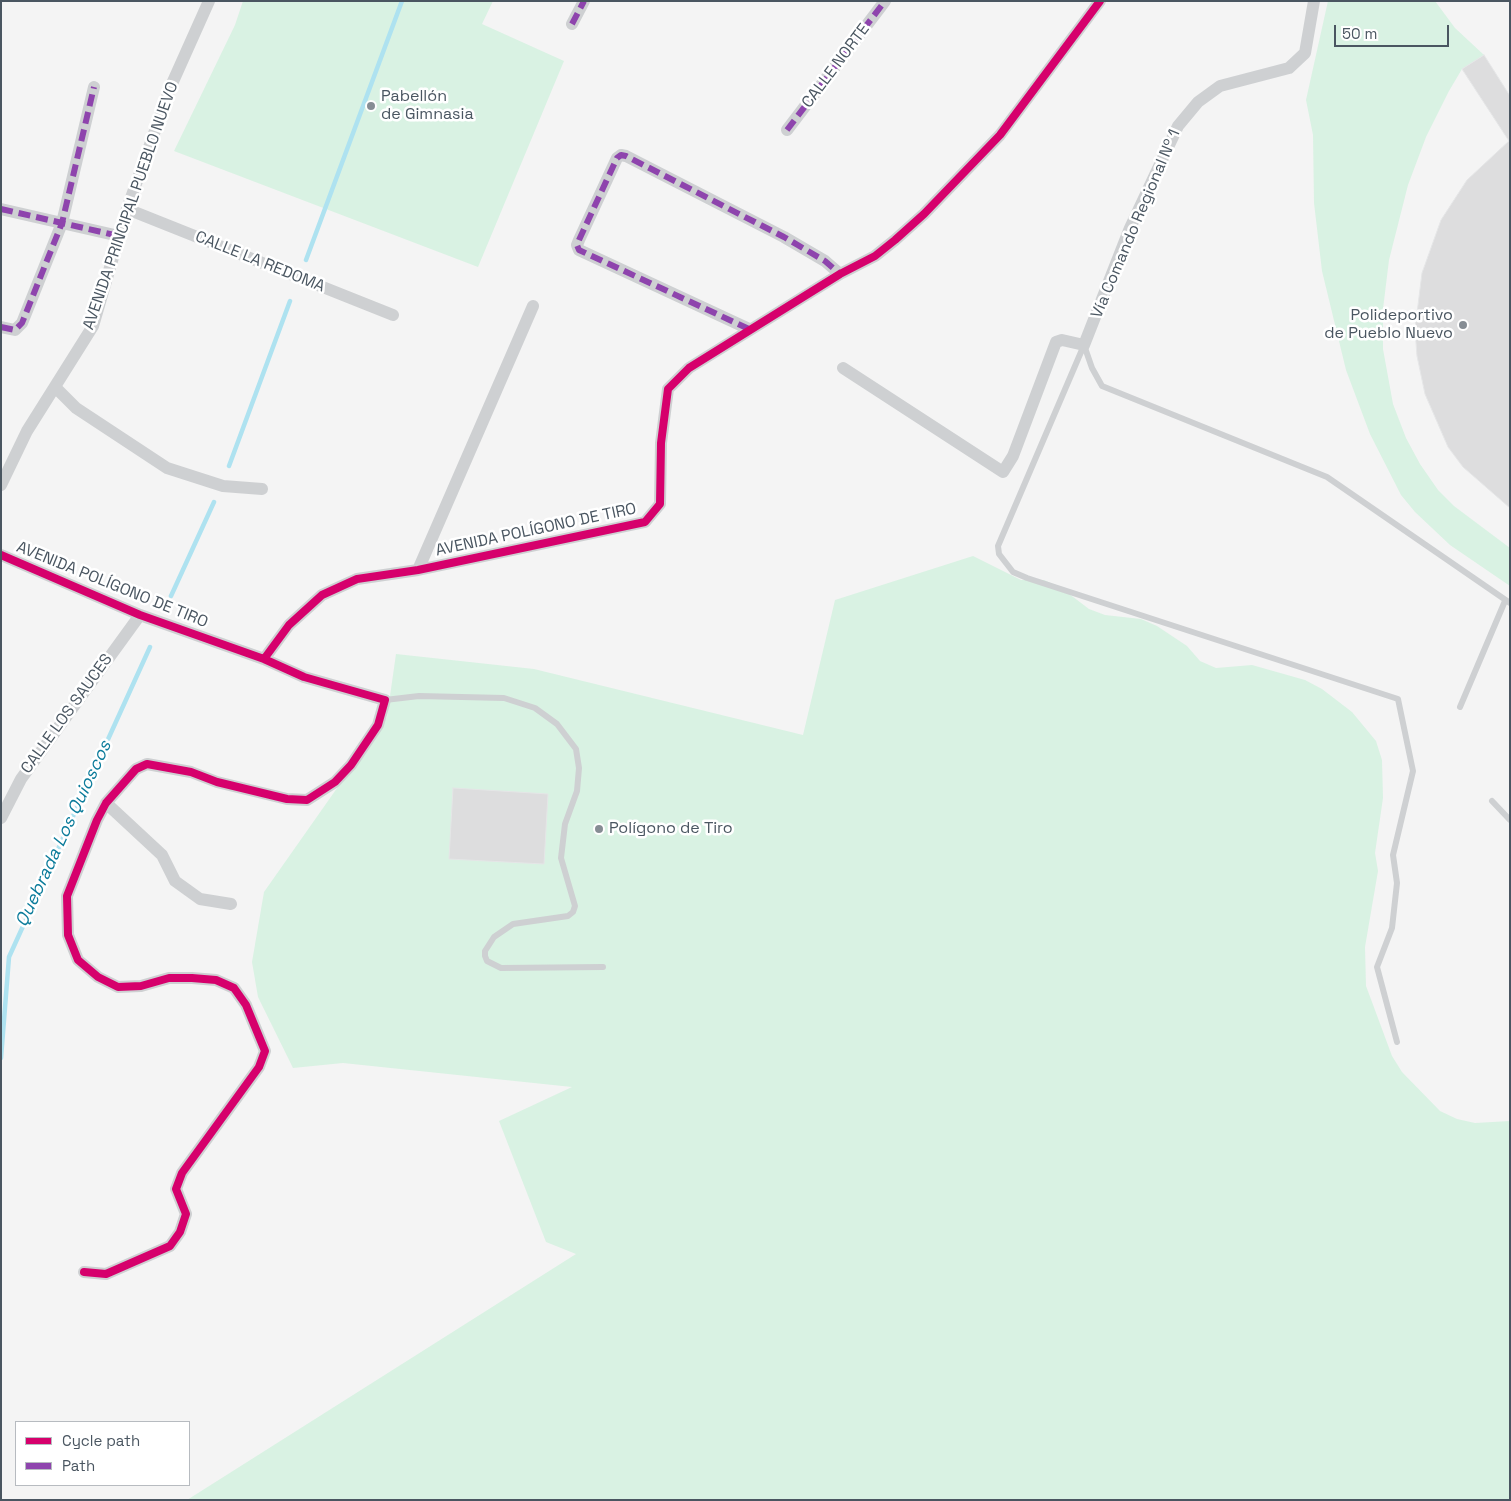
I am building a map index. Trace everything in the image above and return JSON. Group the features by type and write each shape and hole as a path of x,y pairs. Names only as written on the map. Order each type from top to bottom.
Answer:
{"street":[{"name":"AVENIDA PRINCIPAL PUEBLO NUEVO","path":"1,485 27,432 93,326 127,209 171,86 209,1"},
{"path":"572,24 584,1"},
{"name":"CALLE NORTE","path":"787,130 885,1"},
{"name":"AVENIDA POLÍGONO DE TIRO","path":"1,555 140,615 264,659 289,625 322,595 357,579 418,570 645,522 660,504 661,443 668,389 689,368 749,329 840,274 875,256 924,214 1000,135 1100,1"},
{"name":"Vía Comando Regional Nº 1","path":"1084,345 1130,228 1178,126 1198,102 1220,86 1289,68 1305,53 1314,1"},
{"path":"1,327 15,330 22,323 62,223 94,87"},
{"path":"749,329 579,250 577,245 579,240 617,158 621,155 784,237 826,260 840,274"},
{"path":"1,209 119,236"},
{"name":"CALLE LA REDOMA","path":"127,209 394,315"},
{"path":"418,570 533,306"},
{"path":"843,368 1003,472 1013,456 1056,342 1062,340 1084,345"},
{"path":"54,387 76,408 167,468 223,486 262,489"},
{"name":"CALLE LOS SAUCES","path":"1,818 21,779 140,615"},
{"path":"84,1272 106,1274 170,1246 180,1232 186,1214 176,1188 182,1173 259,1067 265,1050 246,1004 234,988 216,980 192,978 169,978 140,986 118,987 98,978 78,960 68,934 68,896 91,832 106,803 136,769 147,764 191,772 217,782 288,799 307,800 335,782 351,765 378,726 386,700 304,678 264,659"},
{"path":"106,803 162,855 174,881 200,900 231,904"}],"lane":[{"path":"1084,345 1092,368 1102,386 1327,477 1507,602 1460,707"},
{"path":"1084,345 998,546 999,554 1013,572 1027,578 1398,699 1413,772 1393,855 1398,883 1392,928 1377,967 1397,1042"},
{"path":"386,700 418,696 504,698 534,708 557,724 576,749 579,768 577,791 565,824 561,858 575,906 573,912 568,916 513,924 494,937 485,951 485,956 487,961 501,968 603,967"},
{"path":"1492,801 1510,820"}],"green space":[{"name":"Pabellón de Gimnasia","path":"243,1 493,1 482,24 564,61 478,267 174,151 235,25"},
{"path":"1328,1 1435,1 1455,28 1484,55 1462,69 1449,91 1426,137 1408,185 1389,260 1383,309 1383,349 1393,404 1406,438 1420,464 1438,490 1454,506 1510,548 1510,586 1450,545 1415,512 1401,495 1370,434 1346,370 1322,271 1314,203 1313,135 1306,100"},
{"path":"973,556 1021,580 1044,580 1060,587 1089,609 1105,615 1141,619 1157,626 1187,646 1200,661 1216,668 1252,665 1305,680 1322,689 1352,712 1376,741 1382,760 1383,798 1375,853 1378,871 1365,947 1366,986 1392,1056 1402,1072 1440,1111 1457,1119 1475,1123 1510,1121 1510,1500 187,1500 576,1254 546,1242 499,1121 572,1087 343,1063 293,1068 258,997 252,962 264,892 387,717 396,654 534,669 803,735 835,600"}],"building":[{"path":"1484,55 1510,96 1509,141 1462,69"},
{"name":"Polideportivo de Pueblo Nuevo","path":"1510,140 1510,508 1463,467 1448,447 1425,394 1417,356 1415,329 1422,273 1441,220 1467,180"},
{"path":"453,788 548,794 544,864 449,859"}],"waterway":[{"name":"Quebrada Los Quioscos","path":"306,260 402,1"},
{"name":"Quebrada Los Quioscos","path":"229,466 290,301"},
{"name":"Quebrada Los Quioscos","path":"171,596 214,502"},
{"name":"Quebrada Los Quioscos","path":"1,1058 9,957 150,647"}],"marked path":[{"path":"572,24 584,1"},
{"path":"787,130 885,1"},
{"path":"1,327 15,330 22,323 62,223 94,87"},
{"path":"749,329 579,250 577,245 579,240 617,158 621,155 626,156 784,237 825,261 840,274"},
{"path":"1,209 119,236"}],"cycle path":[{"path":"1,555 140,615 264,659 289,625 322,595 357,579 418,570 645,522 660,504 661,443 668,389 689,368 840,274 875,256 924,214 1000,135 1100,1"},
{"path":"84,1272 106,1274 170,1246 180,1232 186,1214 176,1189 182,1173 259,1067 265,1051 246,1005 234,988 216,980 192,978 169,978 141,986 118,987 98,977 78,960 68,935 67,896 97,820 106,803 136,769 147,764 191,772 217,782 287,799 307,800 335,782 351,765 378,725 385,700 304,677 264,659"}],"place":[{"name":"Pabellón de Gimnasia","path":"371,106"},
{"name":"Polideportivo de Pueblo Nuevo","path":"1463,325"},
{"name":"Polígono de Tiro","path":"599,829"}]}
